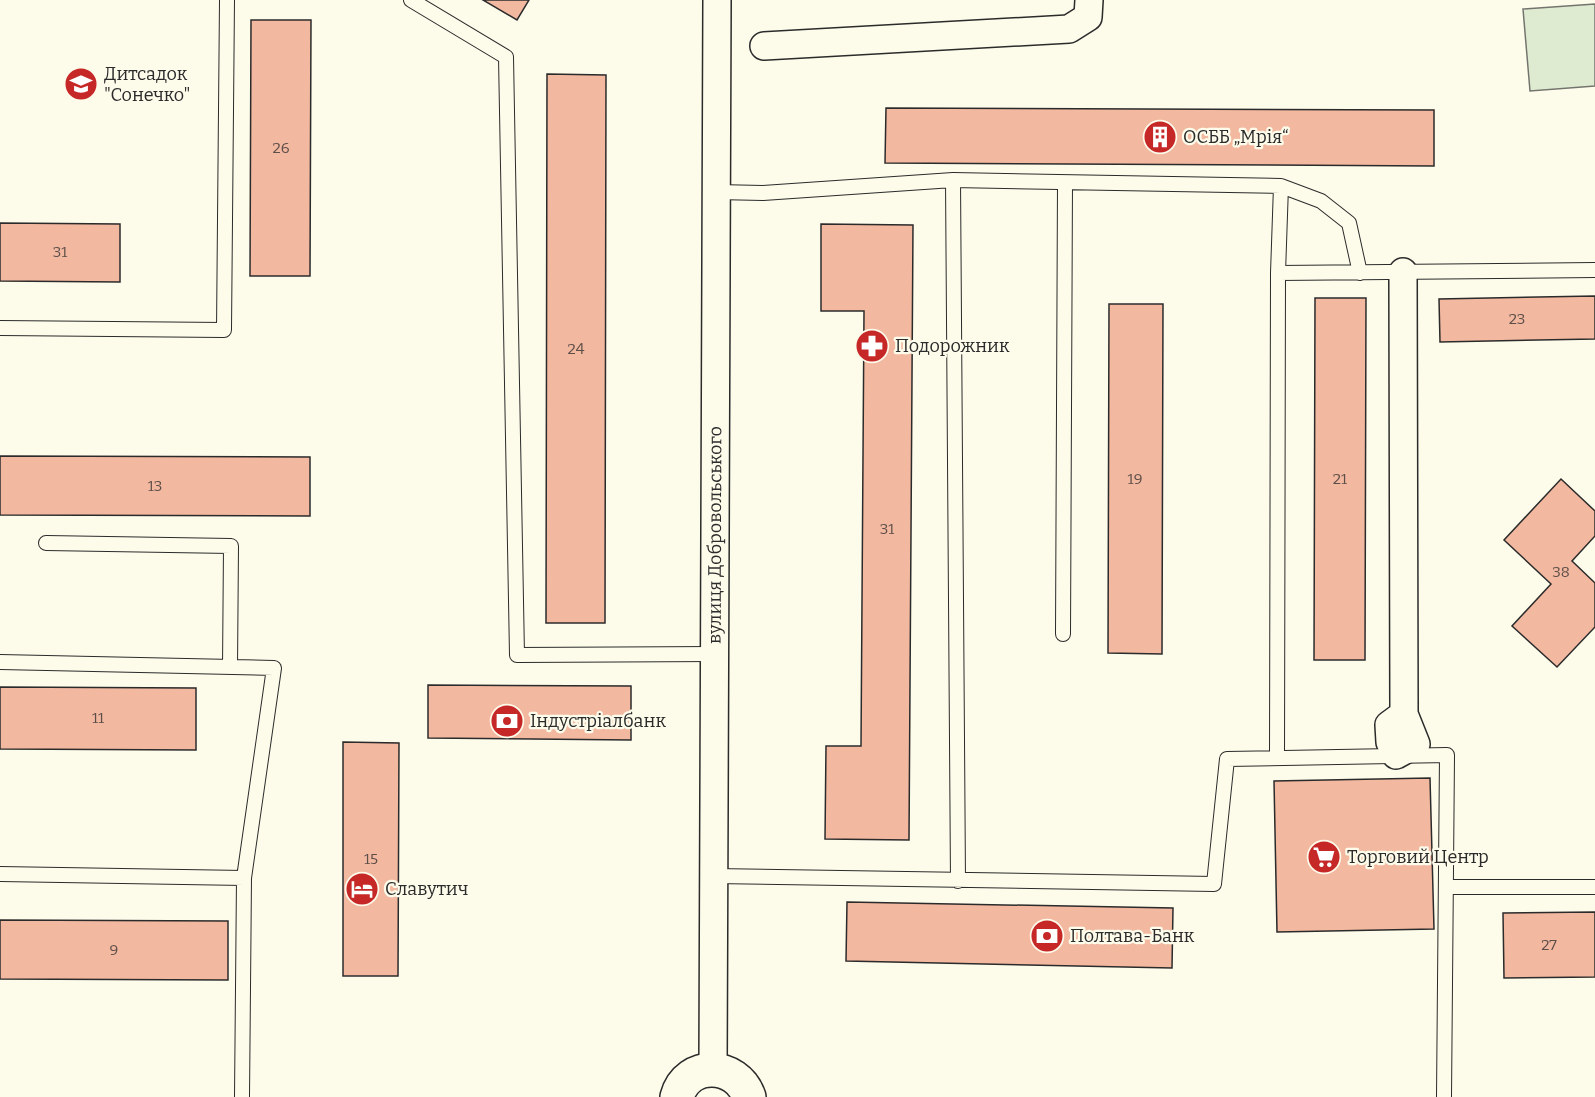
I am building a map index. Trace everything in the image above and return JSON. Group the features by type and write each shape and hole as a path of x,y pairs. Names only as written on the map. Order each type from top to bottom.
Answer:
{"main road":[{"path":"677,1097 684,1083 692,1075 713,1068 735,1077 743,1084 749,1097"}],"street":[{"name":"вулиця Добровольського","path":"713,1068 717,0"},
{"path":"764,46 1069,29 1088,17 1089,0"},
{"path":"1396,755 1390,742 1389,725 1404,714 1403,272"}],"lane":[{"path":"0,328 224,330 227,0"},
{"path":"411,0 506,57 517,655 715,654"},
{"path":"952,180 958,881"},
{"path":"716,192 762,193 952,180 1281,186 1321,201 1350,223 1360,273"},
{"path":"1063,634 1065,183"},
{"path":"1277,757 1278,273 1281,186"},
{"path":"1278,273 1595,270"},
{"path":"46,543 231,546 230,666"},
{"path":"0,662 274,668 244,878 242,1097"},
{"path":"714,876 1214,884 1227,759 1447,754 1444,1097"},
{"path":"0,874 244,878"},
{"path":"1446,887 1595,887"}],"green space":[{"path":"1595,4 1595,86 1530,91 1523,9"}],"building":[{"path":"483,0 529,0 517,20"},
{"path":"251,20 311,20 310,276 250,276"},
{"path":"547,74 606,75 605,623 546,623"},
{"name":"ОСББ „Мрія“","path":"886,108 1434,110 1434,166 885,163"},
{"path":"0,223 120,224 120,282 0,281"},
{"path":"821,224 913,225 909,840 825,839 826,746 861,746 864,311 821,311"},
{"path":"1595,296 1595,339 1440,342 1439,299"},
{"path":"1315,298 1366,298 1365,660 1314,660"},
{"path":"1109,304 1163,304 1162,654 1108,653"},
{"path":"0,456 310,457 310,516 0,515"},
{"path":"1561,479 1595,511 1595,536 1572,561 1595,583 1595,627 1557,667 1512,626 1551,584 1504,540"},
{"path":"428,685 631,686 631,740 428,738"},
{"path":"0,687 196,688 196,750 0,749"},
{"path":"343,742 399,743 398,976 343,976"},
{"path":"1430,778 1434,929 1277,932 1274,781"},
{"path":"847,902 1173,908 1172,968 846,961"},
{"path":"1595,912 1595,977 1504,978 1503,913"},
{"path":"0,920 228,921 228,980 0,979"}],"place":[{"name":"Дитсадок \"Сонечко\"","path":"81,84"},
{"name":"ОСББ „Мрія“","path":"1160,137"},
{"name":"Подорожник","path":"872,346"},
{"name":"Індустріалбанк","path":"507,721"},
{"name":"Торговий Центр","path":"1324,857"},
{"name":"Славутич","path":"362,889"},
{"name":"Полтава-Банк","path":"1047,936"}]}
